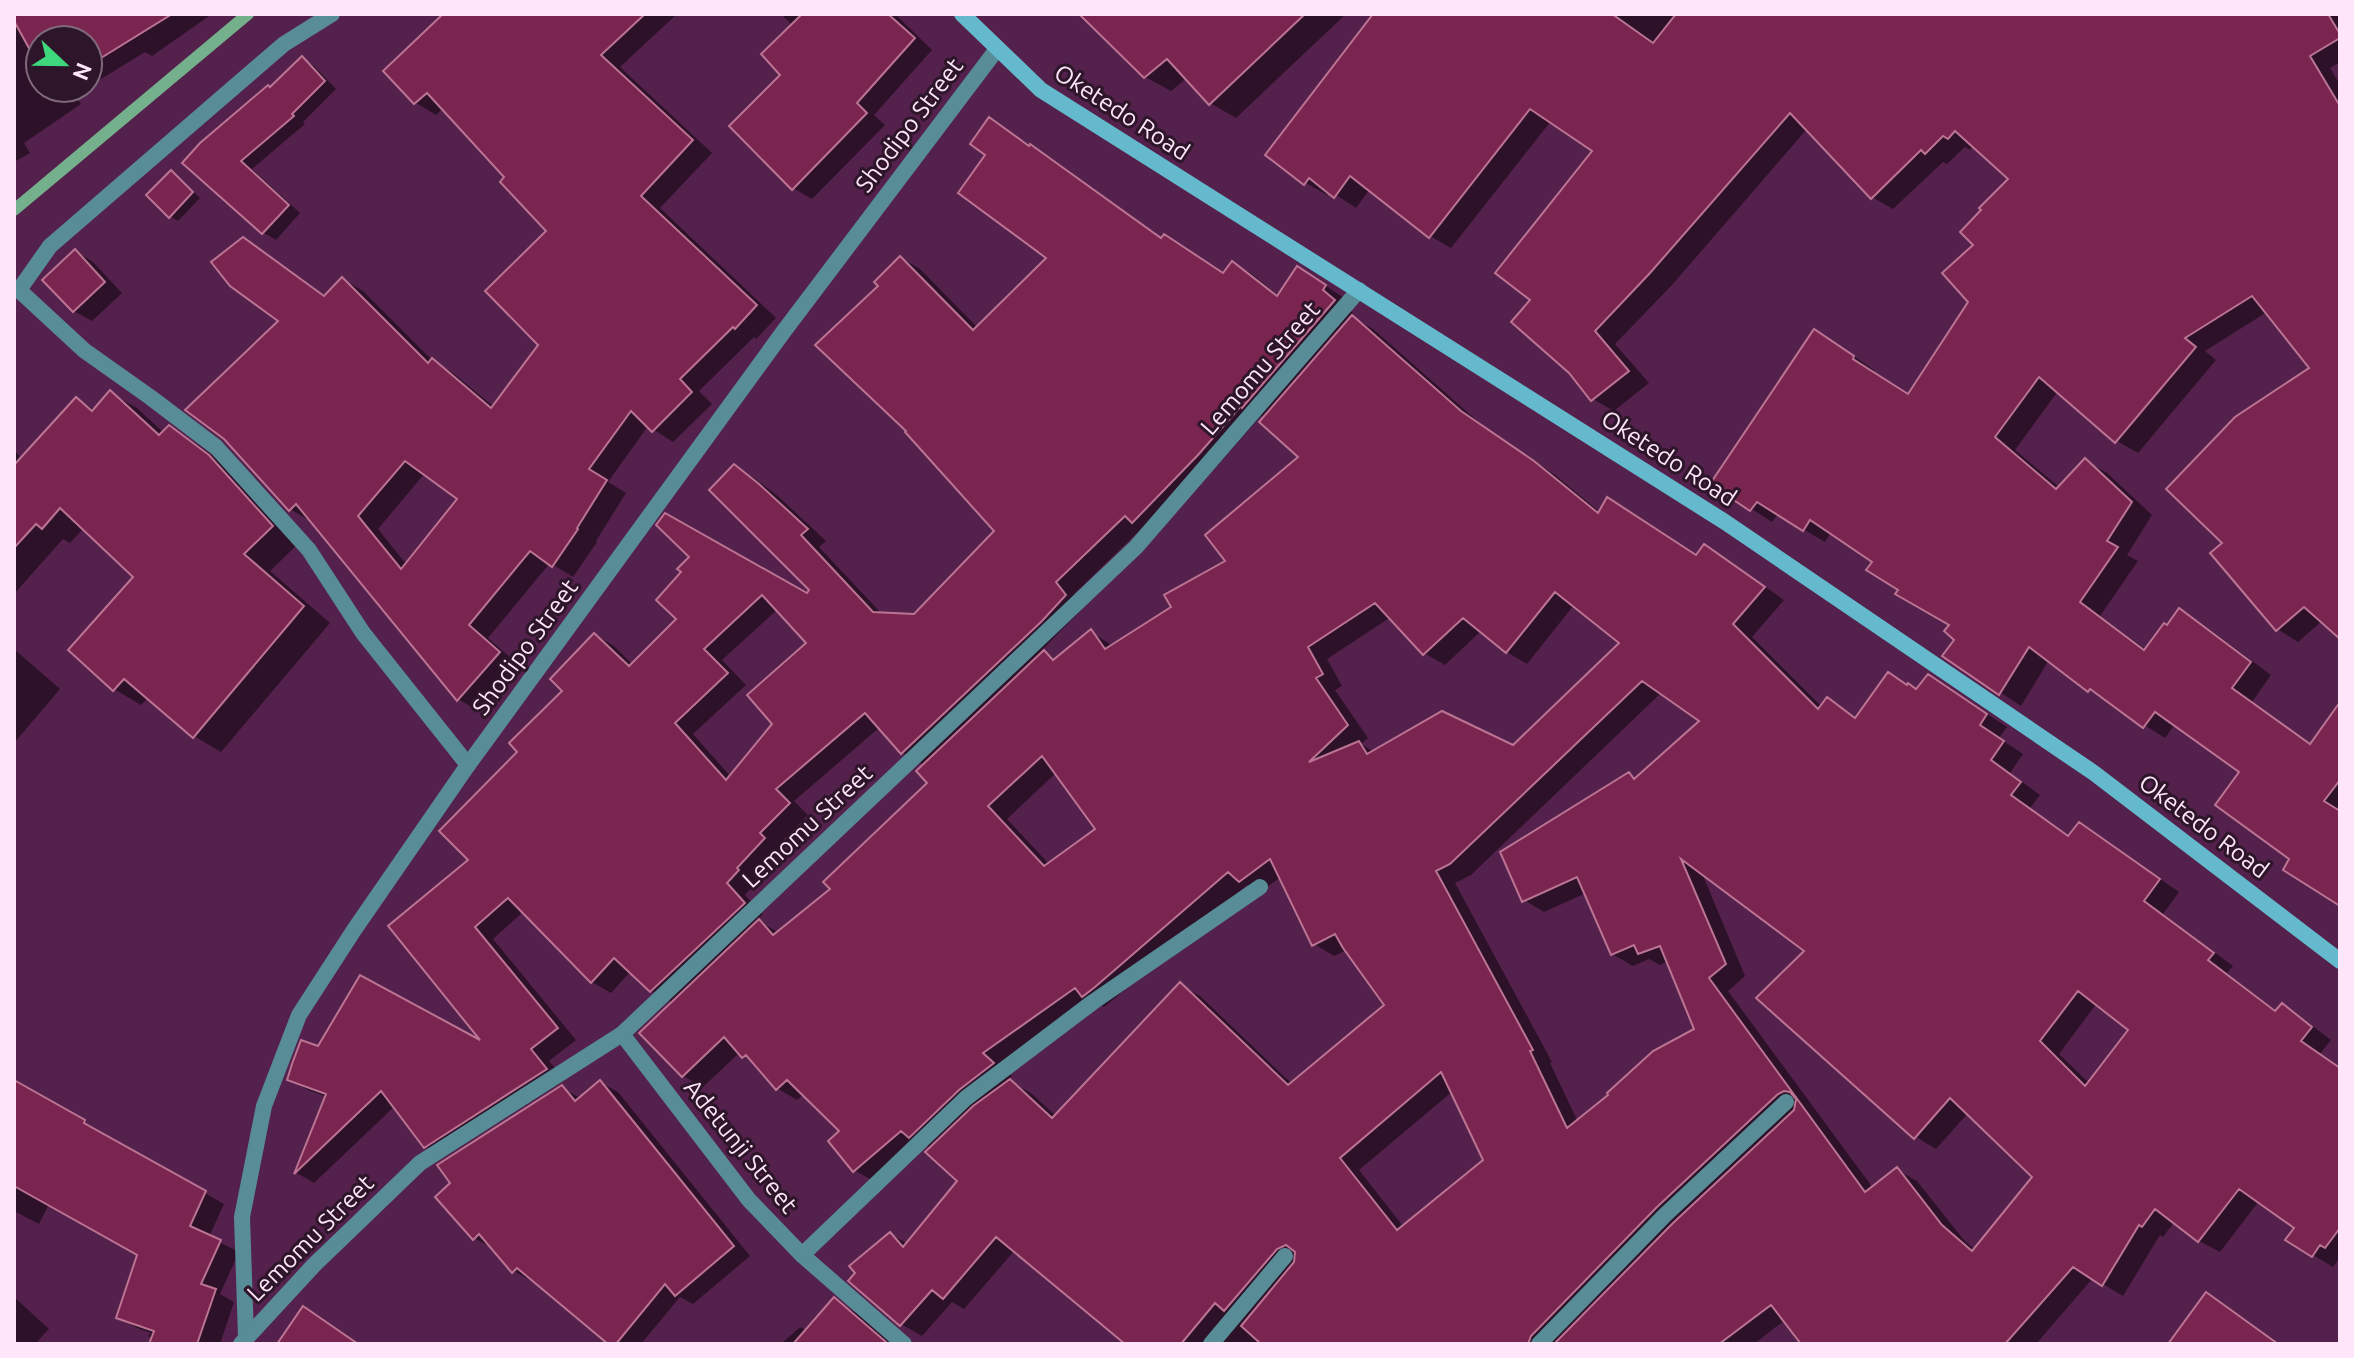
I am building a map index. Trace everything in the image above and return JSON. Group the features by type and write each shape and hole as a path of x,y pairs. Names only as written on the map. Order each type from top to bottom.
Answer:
{"street":[{"path":"332,14 284,44 50,246 19,290 85,351 216,447 309,550 363,633 468,765"},
{"name":"Oketedo Road","path":"962,14 1041,90 1725,522 2068,755 2340,961"},
{"name":"Shodipo Street","path":"244,1340 242,1217 264,1106 299,1015 468,765 784,331 997,49"},
{"name":"Lemomu Street","path":"244,1340 314,1265 420,1163 622,1034 1136,547 1359,290"},
{"path":"802,1255 966,1098 1093,1002 1260,887"},
{"name":"Adetunji Street","path":"622,1034 749,1200 802,1255 904,1344"},
{"path":"1539,1344 1665,1215 1786,1102"},
{"path":"1211,1344 1285,1256"}],"building":[{"path":"14,14 172,14 104,56 104,24 24,24 24,39 14,21"},
{"path":"443,14 645,14 601,55 693,140 641,196 757,305 680,379 692,392 652,432 631,411 589,469 607,480 552,567 530,551 469,625 500,652 457,701 296,504 289,511 224,439 185,410 278,321 230,286 211,262 243,237 324,296 342,277 428,363 432,358 491,408 538,345 485,291 546,231 500,182 504,177 427,93 414,104 383,71","holes":["405,461 457,499 401,569 358,516"]},
{"path":"802,14 888,14 915,38 857,103 867,113 792,190 729,126 780,75 761,54"},
{"path":"1079,14 1305,14 1209,105 1167,59 1144,78"},
{"path":"1373,14 1612,14 1653,43 1676,14 2328,14 2340,38 2310,56 2340,106 2340,639 2304,607 2276,631 2210,553 2222,543 2166,489 2235,417 2309,368 2252,296 2185,338 2196,347 2115,443 2039,377 1995,437 2056,489 2085,458 2132,502 2107,541 2118,547 2080,602 2144,650 2179,608 2251,662 2232,688 2310,744 2340,702 2340,780 2324,801 2340,811 2340,906 2283,870 2289,859 2215,805 2239,772 2155,712 2143,728 2090,689 2088,692 2029,647 1999,695 1942,656 1954,640 1944,631 1949,625 1895,594 1898,590 1866,570 1872,562 1810,520 1803,531 1757,502 1750,511 1710,484 1814,329 1854,356 1853,359 1908,394 1968,302 1942,273 1973,245 1960,232 2008,179 1955,131 1948,139 1943,136 1925,154 1921,150 1871,199 1790,113 1595,331 1629,371 1591,401 1569,373 1511,322 1530,300 1495,273 1592,151 1530,109 1429,238 1350,176 1334,198 1309,178 1304,185 1265,155"},
{"path":"302,56 325,81 292,114 294,116 241,161 289,205 262,234 182,163 200,143 268,85 270,87"},
{"path":"989,117 1161,238 1164,234 1223,273 1232,261 1277,296 1297,266 1326,285 1323,290 1335,300 1242,408 1132,523 1125,516 1056,582 1066,595 1042,621 901,754 865,713 776,789 790,803 760,833 765,838 727,883 745,903 650,992 614,958 591,983 508,898 475,927 558,1028 531,1049 547,1069 424,1148 381,1091 294,1174 326,1094 287,1080 292,1064 301,1040 318,1046 360,975 480,1040 388,926 468,860 439,831 517,752 509,743 562,691 550,679 594,633 629,666 676,619 656,600 681,572 677,569 689,557 656,525 665,513 807,593 809,590 709,490 734,464 808,529 801,535 873,612 914,614 994,531 906,431 815,345 878,286 874,282 900,256 973,330 1046,258 958,193 985,155 970,144","holes":["762,595 806,643 747,695 772,724 726,780 675,723 728,673 704,649"]},
{"path":"171,170 193,192 169,218 146,195"},
{"path":"75,249 105,282 73,312 42,280"},
{"path":"1352,315 1461,411 1534,461 1598,513 1607,497 1696,555 1704,544 1765,587 1733,624 1818,709 1827,697 1855,718 1888,672 1916,689 1928,674 1987,714 1980,725 2004,741 1991,760 2021,782 2011,795 2068,836 2079,822 2160,879 2144,901 2214,953 2208,960 2275,1011 2282,1003 2312,1027 2301,1041 2340,1068 2340,1228 2325,1248 2320,1245 2312,1257 2285,1240 2294,1228 2239,1189 2198,1242 2155,1209 2142,1227 2139,1225 2102,1286 2073,1267 2005,1344 1801,1344 1771,1305 1719,1344 1554,1344 1673,1223 1794,1110 1796,1099 1790,1092 1784,1091 1657,1207 1531,1336 1528,1344 1261,1344 1241,1326 1294,1262 1295,1252 1286,1245 1277,1249 1224,1311 1215,1303 1181,1344 1125,1344 996,1237 943,1299 932,1290 900,1326 848,1281 855,1273 849,1266 890,1232 903,1247 957,1181 925,1152 973,1106 1010,1079 1052,1118 1180,982 1288,1085 1384,1005 1335,934 1312,946 1270,859 1239,882 1228,872 1082,997 1075,988 983,1053 994,1063 959,1090 909,1138 901,1131 853,1172 828,1141 839,1131 787,1080 776,1090 746,1055 742,1058 724,1037 682,1077 639,1033 759,919 773,935 830,889 823,882 927,783 916,771 1044,650 1053,660 1091,629 1105,649 1171,607 1164,595 1225,561 1205,535 1298,457 1259,422","holes":["1555,592 1619,643 1513,745 1442,711 1367,754 1359,741 1309,762 1348,725 1316,678 1323,674 1308,647 1375,603 1423,655 1463,618 1506,653","1642,681 1699,721 1634,779 1629,772 1500,852 1522,902 1577,877 1611,955 1634,945 1638,954 1660,946 1694,1029 1653,1051 1608,1095 1567,1128 1530,1051 1533,1050 1436,871 1450,864","1042,756 1095,829 1044,866 988,806","1681,859 1804,951 1756,998 1914,1139 1950,1098 2032,1177 1972,1251 1942,1225 1897,1167 1865,1192 1709,978 1726,964","2078,991 2128,1030 2085,1086 2040,1041","1441,1072 1483,1160 1397,1230 1340,1158"]},
{"path":"110,390 159,435 169,425 209,455 273,526 244,554 304,606 193,738 124,679 113,691 68,650 133,577 60,508 42,529 36,524 14,548 14,465 76,397 92,411"},
{"path":"14,1080 206,1191 190,1226 221,1240 201,1284 216,1289 197,1344 149,1344 154,1331 116,1318 137,1255 14,1186"},
{"path":"600,1080 734,1246 675,1296 665,1284 616,1344 608,1344 517,1268 512,1273 479,1234 473,1240 435,1197 450,1183 437,1165 562,1085 575,1101"},
{"path":"2206,1292 2278,1344 2168,1344"},
{"path":"834,1297 886,1342 793,1344"},
{"path":"303,1306 358,1344 277,1344"}],"waterway":[{"path":"14,210 248,14"}]}
